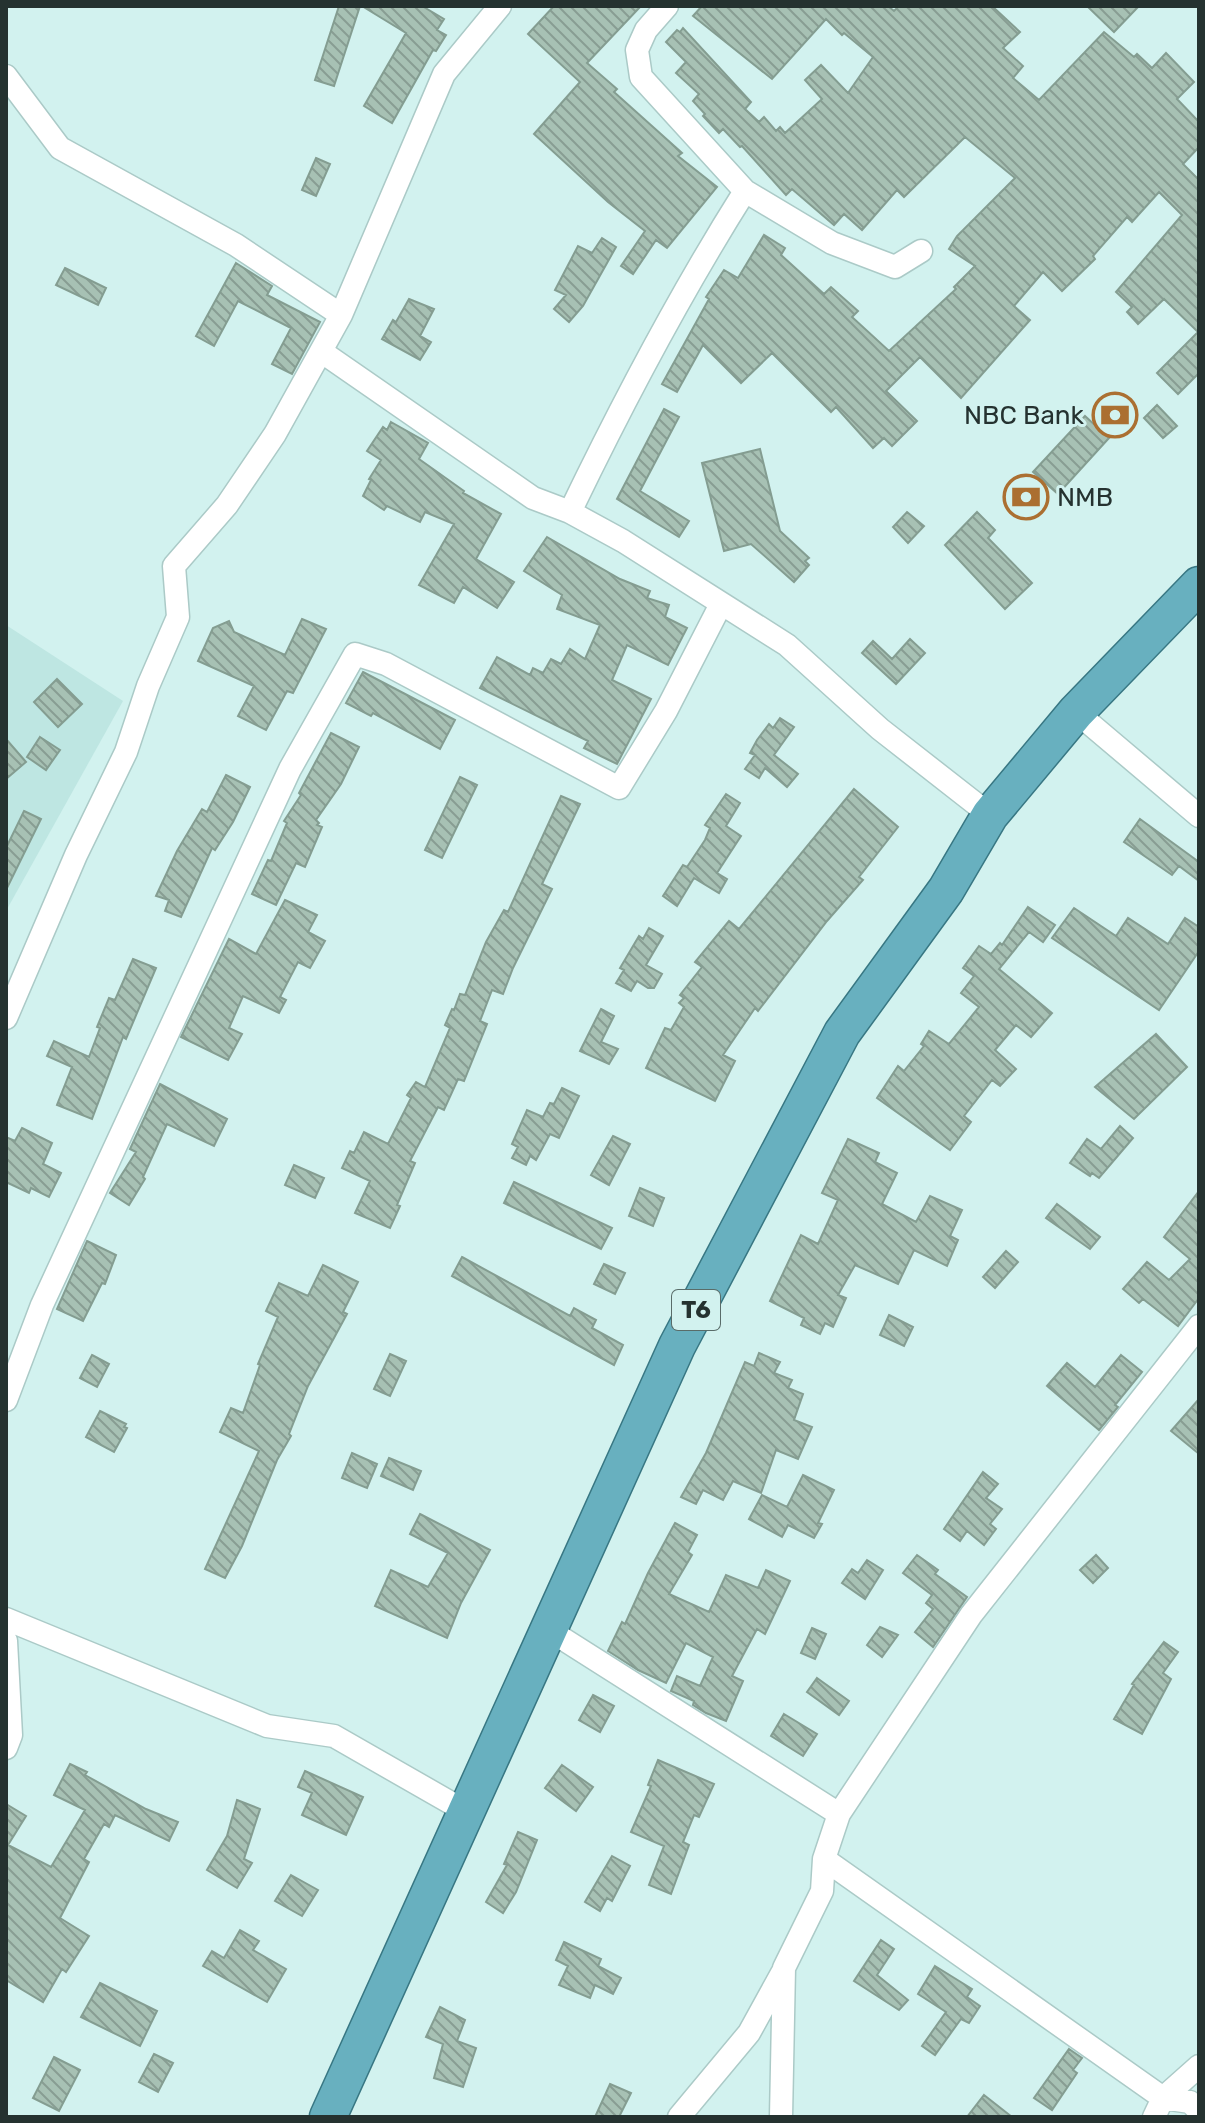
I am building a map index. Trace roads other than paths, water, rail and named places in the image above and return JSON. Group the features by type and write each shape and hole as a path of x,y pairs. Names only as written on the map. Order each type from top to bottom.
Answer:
{"highway":[{"name":"T6","path":"328,2117 677,1346 842,1033 946,890 990,815 1076,712 1199,585"}],"street":[{"path":"6,1018 76,855 126,752 148,686 178,617 174,566 227,505 275,434 341,315 444,74 500,6"},
{"path":"667,6 646,30 637,50 641,77 745,191 832,243 895,267 921,251"},
{"path":"6,76 60,148 236,245 341,315"},
{"path":"570,512 611,426 697,267 745,191"},
{"path":"322,352 533,498 570,512 623,541 787,645 880,729 990,815"},
{"path":"6,1400 42,1305 290,769 355,654 386,664 619,788 666,711 721,604"},
{"path":"1076,712 1199,816"},
{"path":"679,2117 749,2033 784,1968 822,1891 824,1859 839,1814 971,1615 1197,1331"},
{"path":"6,1619 267,1726 334,1736 465,1811"},
{"path":"549,1630 839,1814"},
{"path":"6,1641 11,1735 6,1748"},
{"path":"824,1859 1158,2107 1190,2102 1199,2111"},
{"path":"781,2117 784,1968"},
{"path":"1158,2107 1199,2066"}],"place":[{"name":"NBC Bank","path":"1115,415"},
{"name":"NMB","path":"1026,497"}]}
